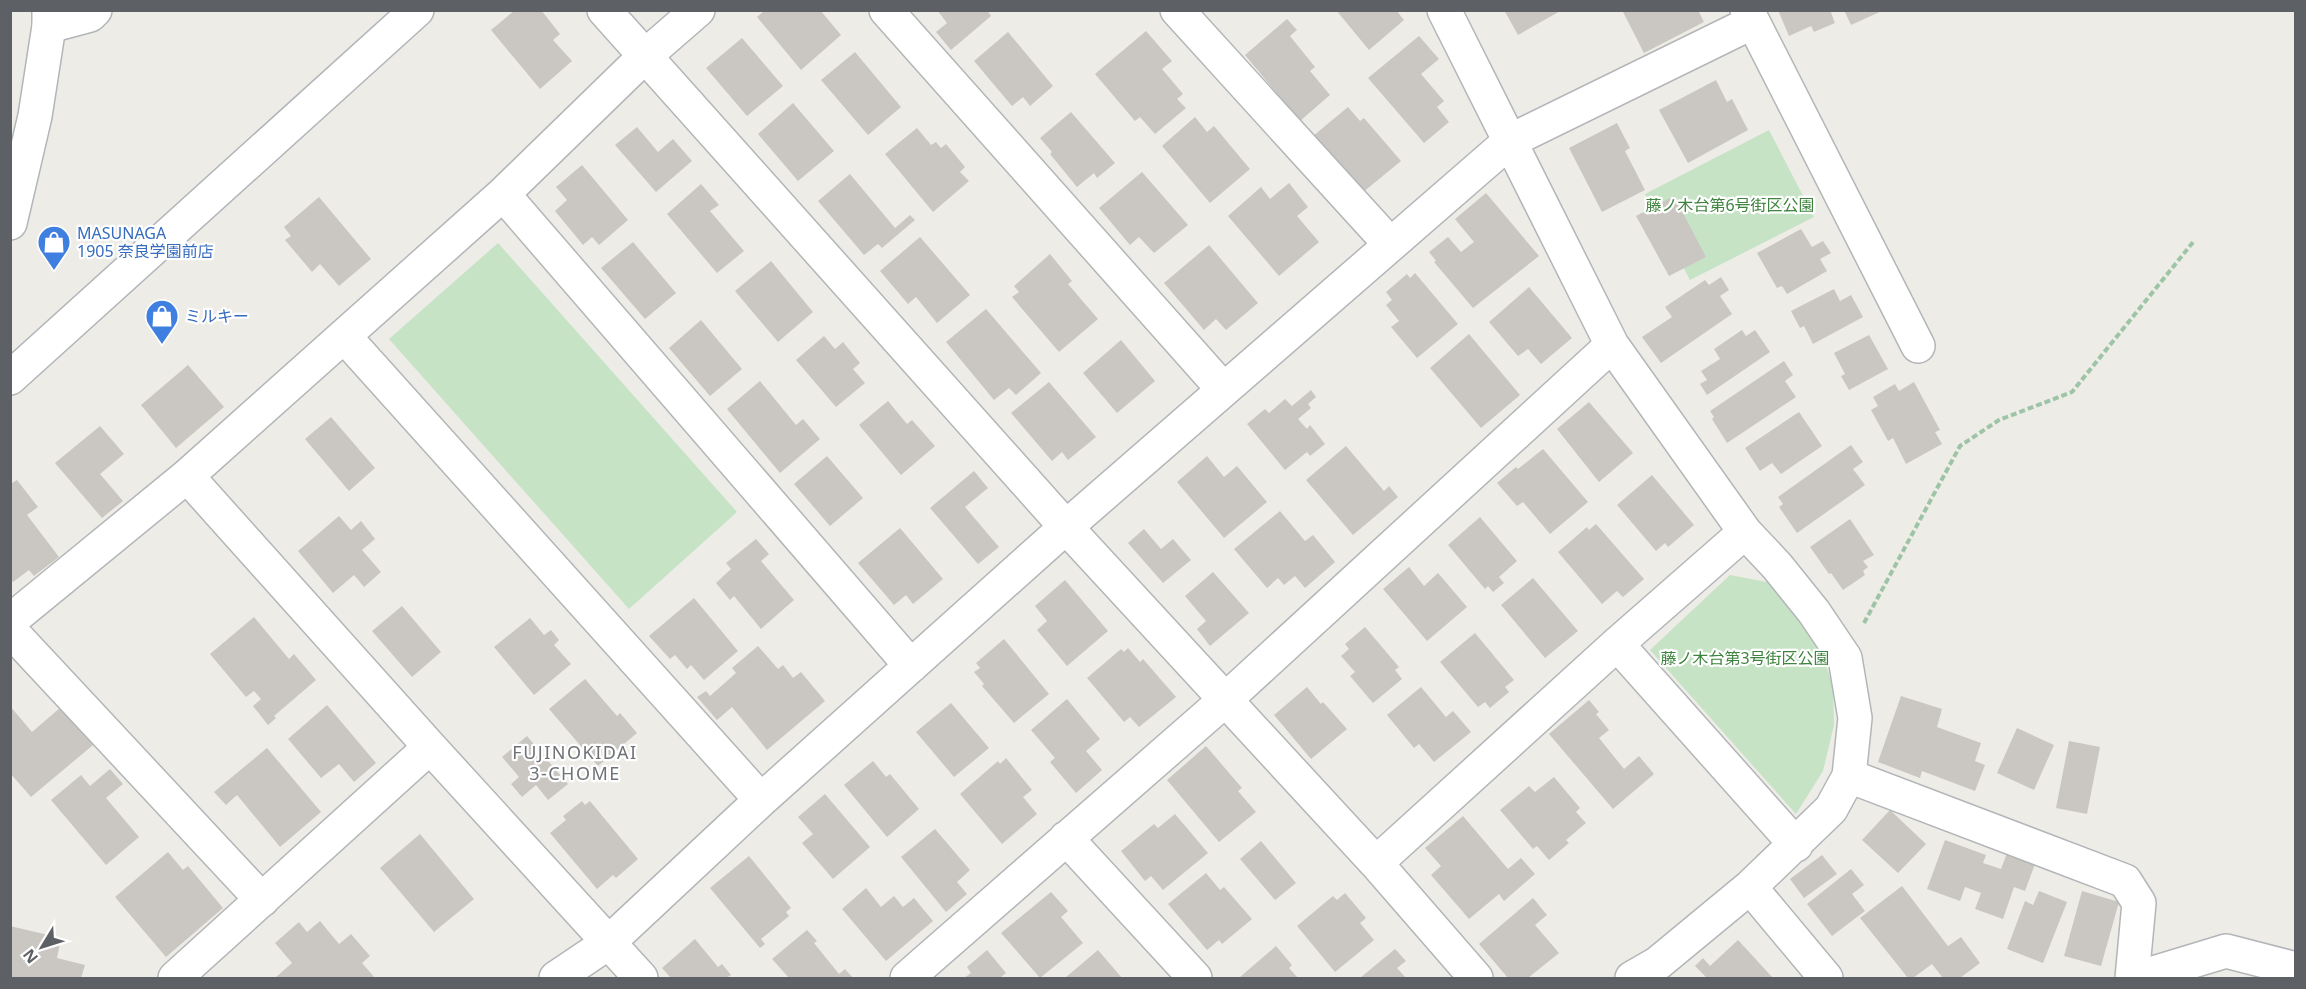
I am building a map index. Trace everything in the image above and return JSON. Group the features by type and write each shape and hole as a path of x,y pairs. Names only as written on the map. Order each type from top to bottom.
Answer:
{"street":[{"path":"10,223 36,116 49,18 90,15 95,10"},
{"path":"10,378 417,10"},
{"path":"604,10 1066,527 1224,701 1376,863 1476,978"},
{"path":"10,621 187,476 503,194 645,56 698,10"},
{"path":"886,10 1223,390"},
{"path":"1176,10 1390,244"},
{"path":"1444,10 1612,345 1745,532 1777,566 1814,612 1845,658 1856,718 1849,776 1831,809 1750,887 1658,963 1632,978"},
{"path":"556,978 608,942 761,800 1066,527 1510,141 1750,16 1918,346"},
{"path":"503,194 911,666"},
{"path":"344,336 761,800"},
{"path":"907,978 1224,701 1612,345"},
{"path":"187,476 641,978"},
{"path":"1376,863 1617,644 1745,532"},
{"path":"10,630 262,900"},
{"path":"1617,644 1796,845"},
{"path":"176,978 430,747"},
{"path":"1849,776 2125,881 2139,903 2132,978"},
{"path":"1066,838 1195,978"},
{"path":"1750,887 1826,978"},
{"path":"2137,978 2226,951 2295,969"}],"path":[{"path":"1845,658 1960,446 1999,420 2072,392 2194,241"}],"green space":[{"name":"藤ノ木台第6号街区公園","path":"1769,130 1814,217 1690,280 1645,194"},
{"path":"498,243 737,512 629,609 389,339"},
{"name":"藤ノ木台第3号街区公園","path":"1730,575 1767,582 1819,645 1833,686 1834,725 1823,771 1796,814 1650,650"}],"building":[{"path":"515,10 541,10 560,34 553,40 572,61 540,89 491,30"},
{"path":"765,10 820,10 841,35 801,70 757,17"},
{"path":"937,10 987,10 991,16 951,50 936,32 947,23"},
{"path":"1336,10 1396,10 1404,20 1369,50"},
{"path":"1504,10 1562,10 1518,35"},
{"path":"1622,10 1698,10 1704,22 1644,53"},
{"path":"1778,10 1830,10 1835,23 1814,32 1811,26 1789,36"},
{"path":"1844,10 1884,10 1851,25"},
{"path":"1287,19 1297,30 1290,36 1315,67 1310,71 1330,95 1300,121 1245,55"},
{"path":"1146,31 1172,61 1162,69 1183,94 1177,99 1186,108 1155,134 1140,117 1135,121 1095,74"},
{"path":"1008,32 1053,86 1030,106 1023,97 1012,106 974,61"},
{"path":"1419,36 1439,59 1421,74 1444,101 1437,107 1449,122 1424,143 1368,78"},
{"path":"742,38 783,86 747,116 706,68"},
{"path":"855,52 901,107 868,135 821,80"},
{"path":"1716,80 1727,102 1732,99 1748,130 1688,163 1659,110"},
{"path":"793,103 834,151 798,181 758,134"},
{"path":"1348,107 1360,121 1364,118 1401,161 1362,193 1313,136"},
{"path":"1071,112 1115,163 1097,178 1094,173 1077,187 1040,138"},
{"path":"1195,117 1207,132 1214,126 1250,169 1210,203 1162,146"},
{"path":"1617,123 1630,148 1625,151 1645,190 1602,212 1569,148"},
{"path":"637,127 658,152 673,139 692,161 656,192 615,145"},
{"path":"917,128 931,145 936,142 941,148 946,144 965,167 960,172 969,181 933,212 885,154"},
{"path":"582,165 628,220 599,245 592,237 583,245 555,211 567,200 556,187"},
{"path":"1142,172 1188,225 1154,253 1139,237 1130,245 1099,208"},
{"path":"850,174 895,228 910,215 915,220 882,248 878,244 864,255 818,201"},
{"path":"1289,183 1308,207 1297,216 1319,242 1279,276 1228,216 1261,187 1270,199"},
{"path":"701,184 719,205 710,211 744,251 717,273 667,214"},
{"path":"1486,193 1539,256 1473,308 1434,262 1436,261 1429,252 1448,237 1461,252 1474,242 1455,219"},
{"path":"1674,196 1706,257 1669,276 1636,216"},
{"path":"319,197 371,259 339,286 320,264 312,272 285,240 291,236 284,227"},
{"path":"1801,229 1812,247 1823,241 1831,253 1820,259 1827,271 1787,294 1782,286 1777,288 1757,253"},
{"path":"920,237 970,295 937,323 916,297 908,304 880,271"},
{"path":"633,242 676,293 645,319 601,268"},
{"path":"1209,245 1258,303 1226,330 1216,319 1204,330 1164,283"},
{"path":"1050,254 1072,281 1068,284 1098,319 1059,352 1012,297 1019,292 1014,286"},
{"path":"771,261 813,312 778,342 735,291"},
{"path":"1415,273 1458,324 1417,358 1391,327 1399,321 1386,305 1392,300 1386,292 1407,274 1410,278"},
{"path":"1721,277 1729,290 1720,296 1732,314 1661,363 1642,337 1672,317 1665,307 1705,280 1709,285"},
{"path":"1529,287 1572,338 1541,364 1528,349 1518,356 1489,322"},
{"path":"1834,289 1840,301 1851,295 1863,317 1813,344 1804,326 1800,328 1791,311"},
{"path":"986,309 1041,373 1016,395 1009,388 994,400 946,342"},
{"path":"701,320 742,369 710,396 669,348"},
{"path":"1742,330 1746,336 1755,330 1770,352 1707,395 1700,384 1707,380 1701,371 1720,359 1714,349"},
{"path":"1469,334 1520,395 1481,428 1430,368"},
{"path":"1869,335 1888,369 1849,390 1841,376 1845,374 1834,353"},
{"path":"824,336 835,349 843,342 860,363 853,369 865,383 836,407 796,360"},
{"path":"1121,340 1155,381 1117,413 1083,373"},
{"path":"1784,361 1793,375 1785,381 1796,397 1727,443 1712,419 1714,417 1710,411"},
{"path":"188,365 224,407 176,448 141,405"},
{"path":"760,381 796,425 803,419 820,439 780,473 727,409"},
{"path":"1049,382 1096,437 1068,460 1062,452 1052,461 1011,413"},
{"path":"1914,382 1940,430 1935,432 1942,444 1906,464 1893,438 1888,441 1871,410 1878,406 1873,397 1895,384 1899,391"},
{"path":"1311,390 1316,397 1308,404 1311,408 1298,419 1307,429 1310,425 1325,444 1310,456 1307,452 1285,470 1247,424 1265,409 1269,413 1285,399 1292,406"},
{"path":"888,401 907,424 912,420 935,446 901,475 859,425"},
{"path":"1589,402 1633,453 1599,482 1557,429"},
{"path":"1799,412 1822,446 1781,474 1772,463 1760,471 1745,448"},
{"path":"331,417 375,468 349,491 305,439"},
{"path":"100,426 124,454 100,474 123,501 102,518 55,463"},
{"path":"1851,445 1863,462 1853,469 1865,485 1797,533 1779,507 1783,504 1778,497"},
{"path":"1346,446 1384,491 1389,486 1398,497 1353,535 1306,480"},
{"path":"1543,449 1588,502 1550,534 1523,502 1517,506 1497,483"},
{"path":"827,456 863,498 830,526 794,484"},
{"path":"1207,456 1224,477 1237,466 1267,502 1224,538 1177,482"},
{"path":"974,471 988,488 965,507 999,547 978,564 930,508"},
{"path":"1652,475 1694,525 1668,547 1665,543 1656,551 1617,505"},
{"path":"17,480 38,507 27,515 59,557 34,576 29,570 13,582 10,578 10,484"},
{"path":"1280,511 1305,541 1313,535 1335,562 1305,588 1295,576 1284,585 1278,578 1267,588 1234,549"},
{"path":"339,516 351,530 361,521 375,539 362,550 381,572 364,587 354,575 333,593 298,551"},
{"path":"1480,517 1517,561 1499,577 1504,583 1493,592 1488,586 1485,589 1448,545"},
{"path":"1850,519 1874,555 1863,561 1868,567 1863,571 1865,575 1843,590 1810,547"},
{"path":"1596,524 1644,579 1623,597 1617,591 1602,604 1558,552 1587,527 1589,530"},
{"path":"900,528 943,579 913,604 906,595 894,605 858,563"},
{"path":"1144,529 1161,549 1173,539 1191,560 1163,583 1128,543"},
{"path":"756,539 769,554 761,561 794,600 761,629 734,596 730,600 716,583 731,569 726,563"},
{"path":"1409,567 1424,586 1438,573 1467,607 1427,641 1383,589"},
{"path":"1213,572 1249,613 1210,646 1197,629 1206,621 1185,596"},
{"path":"1533,578 1578,631 1545,658 1501,605"},
{"path":"1065,580 1108,631 1067,666 1037,630 1047,621 1035,606"},
{"path":"694,598 738,651 704,680 691,665 687,669 675,655 670,659 649,636"},
{"path":"402,606 441,652 412,677 372,631"},
{"path":"254,617 289,659 294,654 316,680 274,716 276,718 268,725 253,706 261,699 254,691 246,697 210,654"},
{"path":"530,618 544,635 551,630 559,640 554,645 571,664 534,695 494,647"},
{"path":"1365,627 1399,667 1395,670 1402,679 1373,703 1350,676 1355,672 1341,656 1349,649 1345,644"},
{"path":"1475,633 1514,680 1505,687 1509,692 1490,708 1485,702 1478,707 1440,662"},
{"path":"1004,639 1049,694 1014,723 982,686 984,684 974,672 980,668 976,663"},
{"path":"758,646 778,669 783,665 793,678 801,672 825,701 767,750 732,707 717,720 697,697 706,691 710,696 736,673 732,668"},
{"path":"1128,648 1140,662 1143,659 1176,697 1139,727 1130,717 1124,722 1087,678 1121,649 1124,652"},
{"path":"585,679 617,716 620,713 637,733 598,766 549,709"},
{"path":"1307,687 1347,729 1311,759 1274,715"},
{"path":"1421,687 1446,717 1453,711 1471,732 1434,762 1419,744 1414,748 1387,715"},
{"path":"1901,696 1942,709 1937,727 1981,743 1975,761 1985,765 1975,791 1922,771 1920,778 1878,762"},
{"path":"1067,699 1100,739 1086,751 1102,770 1076,793 1050,762 1055,758 1031,730"},
{"path":"1589,700 1599,712 1596,714 1609,730 1599,738 1624,769 1639,756 1654,774 1613,809 1549,734"},
{"path":"951,703 989,748 954,777 916,732"},
{"path":"327,705 376,763 354,782 339,764 321,778 288,739"},
{"path":"10,706 32,732 61,707 93,745 31,797 10,773"},
{"path":"2017,728 2054,745 2034,790 1997,773"},
{"path":"527,736 568,784 548,800 536,785 522,797 511,784 519,777 502,757"},
{"path":"2069,741 2100,747 2087,814 2056,808"},
{"path":"1206,746 1242,788 1238,791 1256,812 1219,842 1167,780"},
{"path":"267,748 321,812 280,847 237,795 226,805 214,792"},
{"path":"1006,758 1032,790 1023,797 1037,814 1002,844 960,794 998,761 1000,764"},
{"path":"873,761 886,777 890,774 919,809 887,837 844,785"},
{"path":"110,769 123,784 106,798 139,837 106,865 51,800 81,775 90,786"},
{"path":"1554,777 1580,808 1576,812 1586,823 1566,840 1569,843 1549,860 1537,846 1533,849 1500,810 1529,786 1535,792"},
{"path":"825,794 870,847 833,879 802,843 813,834 798,817"},
{"path":"582,801 585,805 590,801 638,859 616,878 613,875 597,889 550,833 566,820 563,816"},
{"path":"1890,810 1926,844 1898,873 1862,840"},
{"path":"1175,814 1208,853 1163,890 1151,876 1145,881 1121,851 1154,824 1158,828"},
{"path":"1463,816 1508,869 1521,858 1535,874 1504,901 1499,894 1469,919 1431,875 1441,866 1425,848"},
{"path":"935,829 970,870 957,882 967,894 946,912 901,857"},
{"path":"420,834 474,899 434,932 380,868"},
{"path":"1945,840 1986,855 1983,863 2001,869 2007,853 2035,864 2025,891 2014,887 2003,919 1975,909 1981,893 1965,887 1960,901 1927,889"},
{"path":"1261,841 1296,883 1275,900 1240,859"},
{"path":"168,852 183,870 188,866 223,908 166,957 115,897"},
{"path":"1822,855 1837,874 1804,898 1790,879"},
{"path":"749,856 791,908 786,912 789,916 761,939 765,944 760,948 710,888"},
{"path":"1851,869 1864,885 1852,894 1865,911 1832,936 1807,904"},
{"path":"1206,873 1220,890 1224,887 1252,919 1222,944 1219,940 1207,950 1168,904"},
{"path":"1902,886 1948,946 1961,937 1980,963 1960,978 1943,978 1932,964 1913,978 1908,978 1860,918"},
{"path":"866,888 881,907 894,896 903,907 914,898 933,921 886,961 842,909"},
{"path":"2039,891 2067,902 2043,963 2007,949 2025,901 2033,905"},
{"path":"2082,891 2119,902 2101,966 2064,956"},
{"path":"1051,892 1068,911 1061,917 1083,943 1040,978 1001,933"},
{"path":"1345,893 1366,918 1360,923 1374,940 1335,972 1297,926 1333,896 1337,900"},
{"path":"1533,898 1547,915 1535,925 1559,953 1528,978 1508,978 1479,944"},
{"path":"320,921 339,944 351,934 370,956 362,963 375,978 276,977 292,963 275,943 299,922 307,932"},
{"path":"10,926 61,938 57,958 85,965 81,978 10,978"},
{"path":"807,930 817,941 814,943 839,974 845,969 853,978 789,978 772,959"},
{"path":"695,939 718,967 722,964 731,975 726,978 671,978 662,968"},
{"path":"1738,940 1773,978 1707,978 1695,966 1703,958 1710,966"},
{"path":"1276,946 1292,965 1289,968 1298,978 1240,977"},
{"path":"1395,949 1406,961 1397,968 1406,978 1360,978"},
{"path":"987,950 1006,973 1000,978 964,978 971,973 967,967"},
{"path":"1098,950 1122,978 1065,978"}],"place":[{"name":"MASUNAGA 1905 奈良学園前店","path":"54,271"},
{"name":"ミルキー","path":"162,345"}],"district":[{"name":"FUJINOKIDAI 3-CHOME","path":"575,763"}]}
